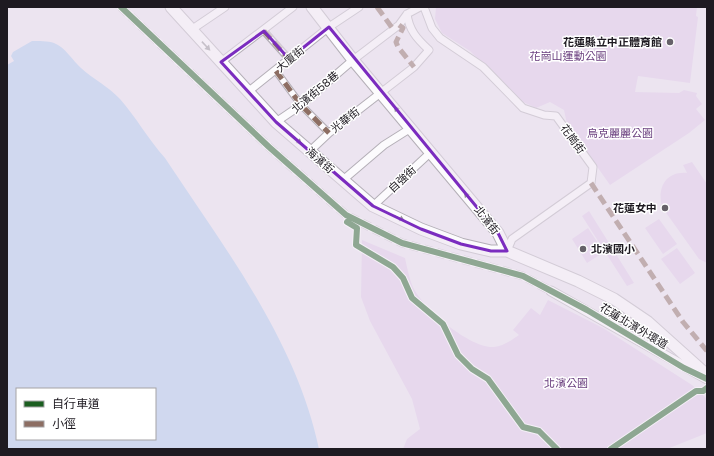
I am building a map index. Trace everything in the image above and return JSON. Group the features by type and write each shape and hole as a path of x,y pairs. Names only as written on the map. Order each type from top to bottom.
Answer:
{"main road":[{"name":"海濱街","path":"171,7 276,122 373,206 421,229 461,244 492,251 507,251"},
{"name":"北濱街","path":"312,7 330,27 353,60 498,233 507,251"},
{"path":"507,251 578,280 614,299 648,322 707,375"}],"street":[{"path":"191,30 225,7"},
{"path":"221,62 264,31 293,7"},
{"name":"大廈街","path":"249,91 330,27 359,7"},
{"path":"407,14 420,7"},
{"name":"花崗街","path":"424,7 432,28 440,38 483,67 523,108 544,115 556,116 593,167 591,183 512,239 507,251"},
{"name":"北濱街58巷","path":"276,122 301,105 353,60 399,25 407,14"},
{"name":"光華街","path":"310,151 329,133 419,62 429,50 416,37 408,25 407,14"},
{"path":"264,31 289,59"},
{"path":"276,71 301,105 329,133"},
{"path":"343,180 384,145 411,128"},
{"name":"自強街","path":"373,206 431,152"},
{"name":"花蓮北濱外環道","path":"551,291 707,379"}],"highlighted area":[{"path":"329,27 498,233 507,251 491,251 461,244 421,229 373,206 276,122 221,62 264,31 289,59"}],"green space":[{"name":"花崗山運動公園","path":"436,7 697,7 696,16 698,17 690,83 638,76 635,92 679,93 684,90 697,93 696,96 702,104 696,109 705,120 689,133 610,185 567,124 564,110 550,102 536,108 519,100 470,51 442,33 435,19"},
{"path":"692,162 707,184 707,263 699,259 662,207 661,194 664,182 673,175 687,173 683,165"},
{"path":"589,211 634,283 627,286 582,216"},
{"path":"659,219 677,244 663,254 645,228"},
{"path":"588,228 604,252 587,263 572,239"},
{"name":"北濱公園","path":"362,240 405,258 412,285 425,304 447,325 472,341 484,346 494,347 501,345 519,335 513,330 531,308 540,315 548,300 603,328 692,385 707,399 707,433 667,449 403,449 407,439 420,429 412,399 370,321 361,297"},
{"path":"677,248 695,273 680,284 661,259"}],"water":[{"path":"32,41 46,41 54,43 65,51 86,72 106,86 126,106 165,158 234,261 256,297 294,370 308,409 319,449 7,449 7,65 14,61 11,56 13,52"}],"tunnel":[{"path":"121,7 269,147 346,215 402,243 523,276 551,291"}],"marked path":[{"path":"377,7 393,29"},
{"path":"399,25 403,28 396,42 398,47 414,67"},
{"path":"264,31 289,59"},
{"path":"276,71 301,105 329,133"},
{"path":"591,183 683,322 707,351"}],"cycle path":[{"path":"121,7 269,147 346,215 402,243 523,276 587,310 684,368 707,379"},
{"path":"347,222 357,228 356,245 393,267 403,278 412,298 443,324 458,355 472,369 488,379 523,427 539,431 557,449"},
{"path":"611,449 696,391 703,391 707,388"}],"place":[{"name":"花蓮縣立中正體育館","path":"670,42"},
{"name":"花蓮女中","path":"665,208"},
{"name":"北濱國小","path":"583,249"}],"park label":[{"name":"烏克麗麗公園","path":"620,133"}]}
